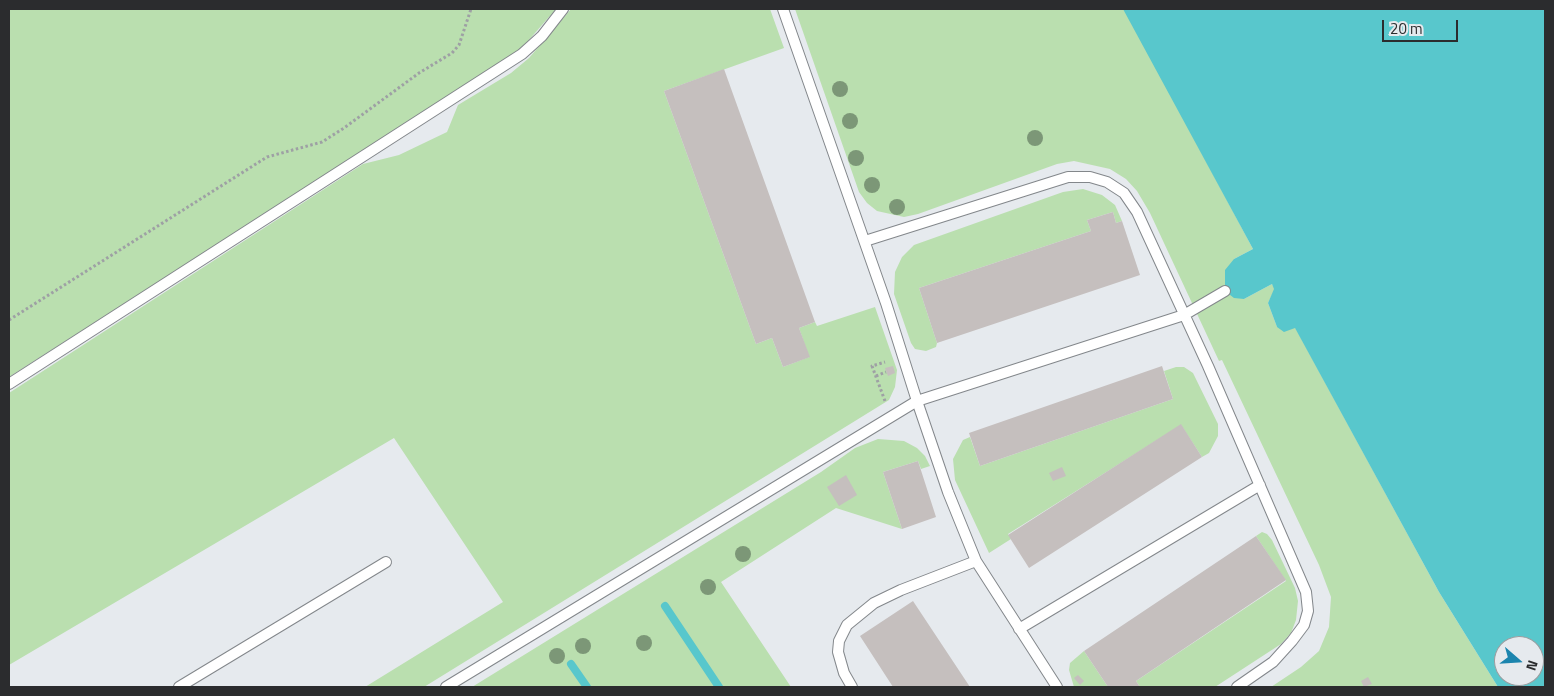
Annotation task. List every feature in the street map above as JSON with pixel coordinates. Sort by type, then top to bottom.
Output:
[{"type":"lane","points":[[9,384],[522,54],[542,36],[563,9]]},
{"type":"lane","points":[[782,9],[865,242],[948,492],[976,560],[1056,687]]},
{"type":"lane","points":[[865,242],[1068,177],[1090,177],[1108,182],[1124,193],[1137,212],[1184,315],[1306,592],[1308,611],[1304,625],[1273,662],[1237,687]]},
{"type":"lane","points":[[446,687],[917,401],[1184,315],[1225,291]]},
{"type":"lane","points":[[1019,629],[1260,485]]},
{"type":"lane","points":[[852,687],[844,673],[838,652],[839,641],[847,625],[874,604],[901,590],[976,560]]},
{"type":"lane","points":[[179,687],[386,562]]},
{"type":"path","points":[[9,320],[267,157],[322,142],[344,128],[419,73],[452,52],[459,45],[471,9]]},
{"type":"path","points":[[891,417],[872,366],[902,355]]},
{"type":"path","points":[[876,376],[886,372]]},
{"type":"green space","points":[[9,9],[556,9],[521,49],[398,130],[9,377]]},
{"type":"green space","points":[[571,9],[770,9],[784,48],[664,91],[756,344],[772,338],[783,367],[809,357],[799,328],[815,322],[817,326],[875,307],[897,370],[895,387],[889,400],[424,687],[365,687],[503,602],[394,438],[9,665],[9,393],[363,164],[399,155],[447,132],[458,105],[511,73],[529,58]]},
{"type":"green space","points":[[795,9],[1125,9],[1253,249],[1234,259],[1244,299],[1272,284],[1275,289],[1268,303],[1277,327],[1295,327],[1439,592],[1494,681],[1494,686],[1498,687],[1271,687],[1301,667],[1319,651],[1329,627],[1331,597],[1319,565],[1222,360],[1219,361],[1150,213],[1137,191],[1126,179],[1110,169],[1074,161],[1057,164],[918,214],[904,217],[877,211],[867,203],[859,192]]},
{"type":"green space","points":[[1083,189],[1102,195],[1115,205],[1122,221],[1116,223],[1113,212],[1087,220],[1091,231],[919,288],[937,343],[936,347],[926,351],[915,349],[911,343],[894,294],[895,272],[902,257],[914,245],[1063,192]]},
{"type":"green space","points":[[1176,367],[1184,367],[1193,373],[1218,424],[1218,436],[1209,453],[1202,457],[1181,425],[1008,534],[1011,539],[989,553],[955,480],[953,459],[963,440],[970,437],[980,466],[1173,399],[1164,371]]},
{"type":"green space","points":[[878,439],[904,441],[917,448],[925,456],[930,466],[921,469],[918,461],[883,472],[902,529],[836,508],[721,582],[791,687],[472,687],[821,472],[855,448]]},
{"type":"green space","points":[[1262,532],[1267,534],[1272,540],[1295,588],[1298,601],[1296,620],[1291,633],[1281,644],[1215,687],[1140,687],[1136,681],[1286,581],[1256,536]]},
{"type":"green space","points":[[1084,651],[1108,687],[1074,687],[1069,670],[1070,663]]},
{"type":"water","points":[[1123,9],[1545,9],[1545,687],[1498,687],[1544,686],[1544,636],[1494,636],[1494,681],[1439,592],[1295,328],[1284,332],[1277,327],[1268,303],[1274,289],[1272,284],[1244,299],[1234,298],[1225,291],[1225,270],[1234,259],[1253,249]]},
{"type":"building","points":[[724,69],[815,322],[799,328],[810,357],[783,367],[772,338],[756,344],[664,91]]},
{"type":"building","points":[[1113,212],[1116,223],[1122,221],[1140,275],[937,343],[919,288],[1091,231],[1087,220]]},
{"type":"building","points":[[893,366],[895,373],[888,376],[885,368]]},
{"type":"building","points":[[1162,366],[1173,399],[980,466],[969,433]]},
{"type":"building","points":[[1181,424],[1202,457],[1029,568],[1008,535]]},
{"type":"building","points":[[918,461],[936,517],[902,529],[883,472]]},
{"type":"building","points":[[1062,467],[1066,476],[1053,481],[1049,473]]},
{"type":"building","points":[[846,475],[857,495],[839,506],[827,487]]},
{"type":"building","points":[[1256,536],[1286,580],[1136,681],[1140,687],[1108,687],[1084,651]]},
{"type":"building","points":[[913,601],[970,687],[893,687],[860,636]]},
{"type":"building","points":[[1078,675],[1084,681],[1080,685],[1074,678]]},
{"type":"building","points":[[1368,677],[1372,684],[1364,687],[1361,681]]},
{"type":"waterway","points":[[665,606],[719,687]]},
{"type":"waterway","points":[[571,664],[587,687]]}]
